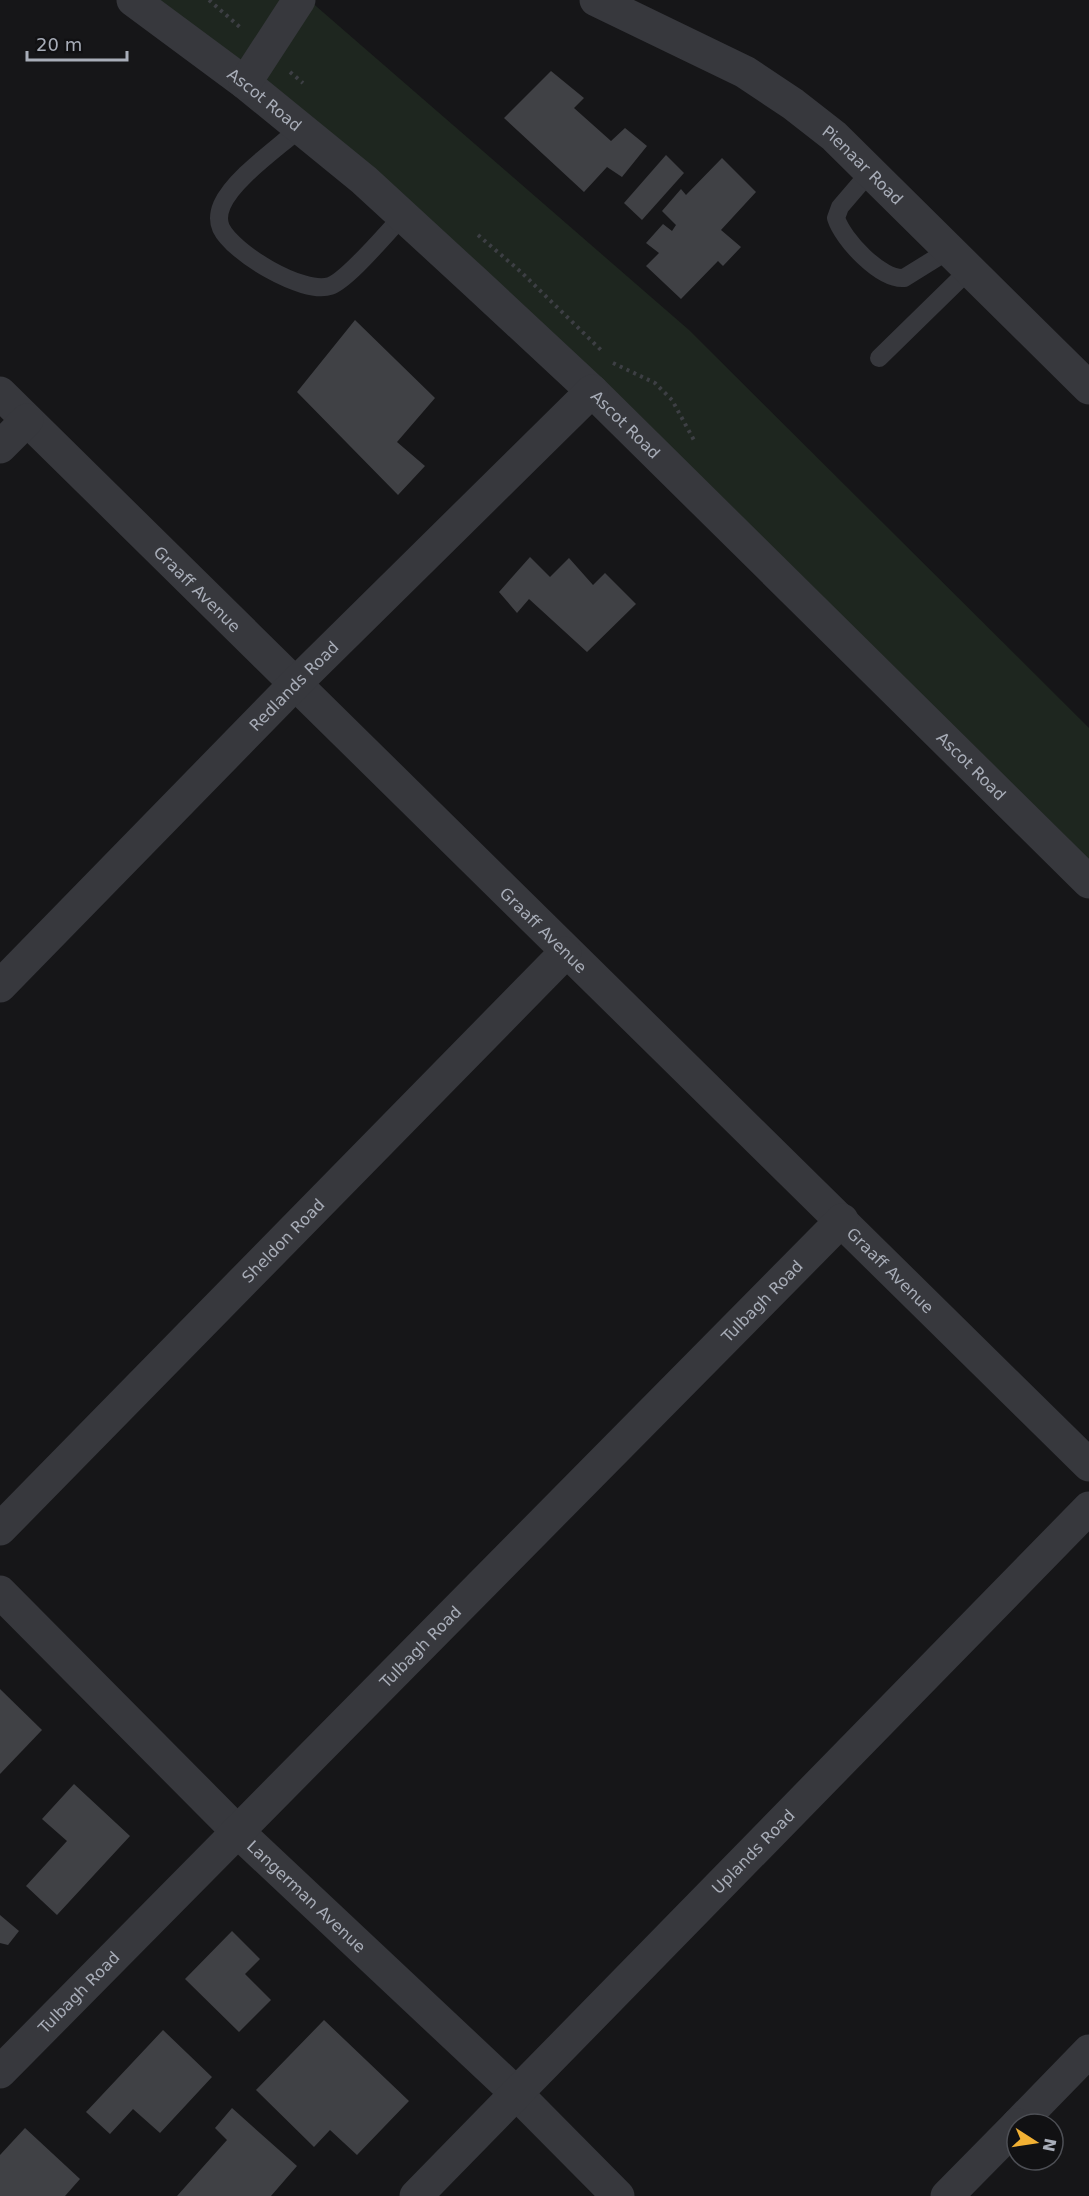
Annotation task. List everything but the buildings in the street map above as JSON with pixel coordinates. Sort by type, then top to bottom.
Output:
[{"type":"street","name":"Ascot Road","points":[[133,0],[245,83],[403,216],[592,391],[1089,882]]},
{"type":"street","points":[[245,83],[299,0]]},
{"type":"street","name":"Pienaar Road","points":[[596,0],[745,72],[793,104],[834,136],[1089,388]]},
{"type":"street","name":"Redlands Road","points":[[0,986],[295,684],[592,391]]},
{"type":"street","name":"Graaff Avenue","points":[[0,393],[565,953],[842,1220],[1089,1465]]},
{"type":"street","points":[[0,447],[27,420]]},
{"type":"street","name":"Sheldon Road","points":[[0,1529],[565,953]]},
{"type":"street","name":"Tulbagh Road","points":[[0,2072],[842,1220]]},
{"type":"street","name":"Uplands Road","points":[[416,2196],[515,2092],[1089,1508]]},
{"type":"street","name":"Langerman Avenue","points":[[0,1592],[237,1831],[515,2092],[618,2196]]},
{"type":"street","points":[[1029,2112],[1089,2051]]},
{"type":"street","points":[[947,2196],[1005,2136]]},
{"type":"lane","points":[[300,128],[235,187],[222,205],[219,217],[221,227],[249,255],[291,280],[317,288],[330,286],[353,267],[403,216]]},
{"type":"lane","points":[[870,172],[840,207],[837,218],[845,237],[878,268],[896,279],[959,260]]},
{"type":"lane","points":[[879,358],[959,260]]},
{"type":"shaded area","points":[[133,0],[309,0],[689,330],[1089,728],[1089,882],[592,391]]}]
